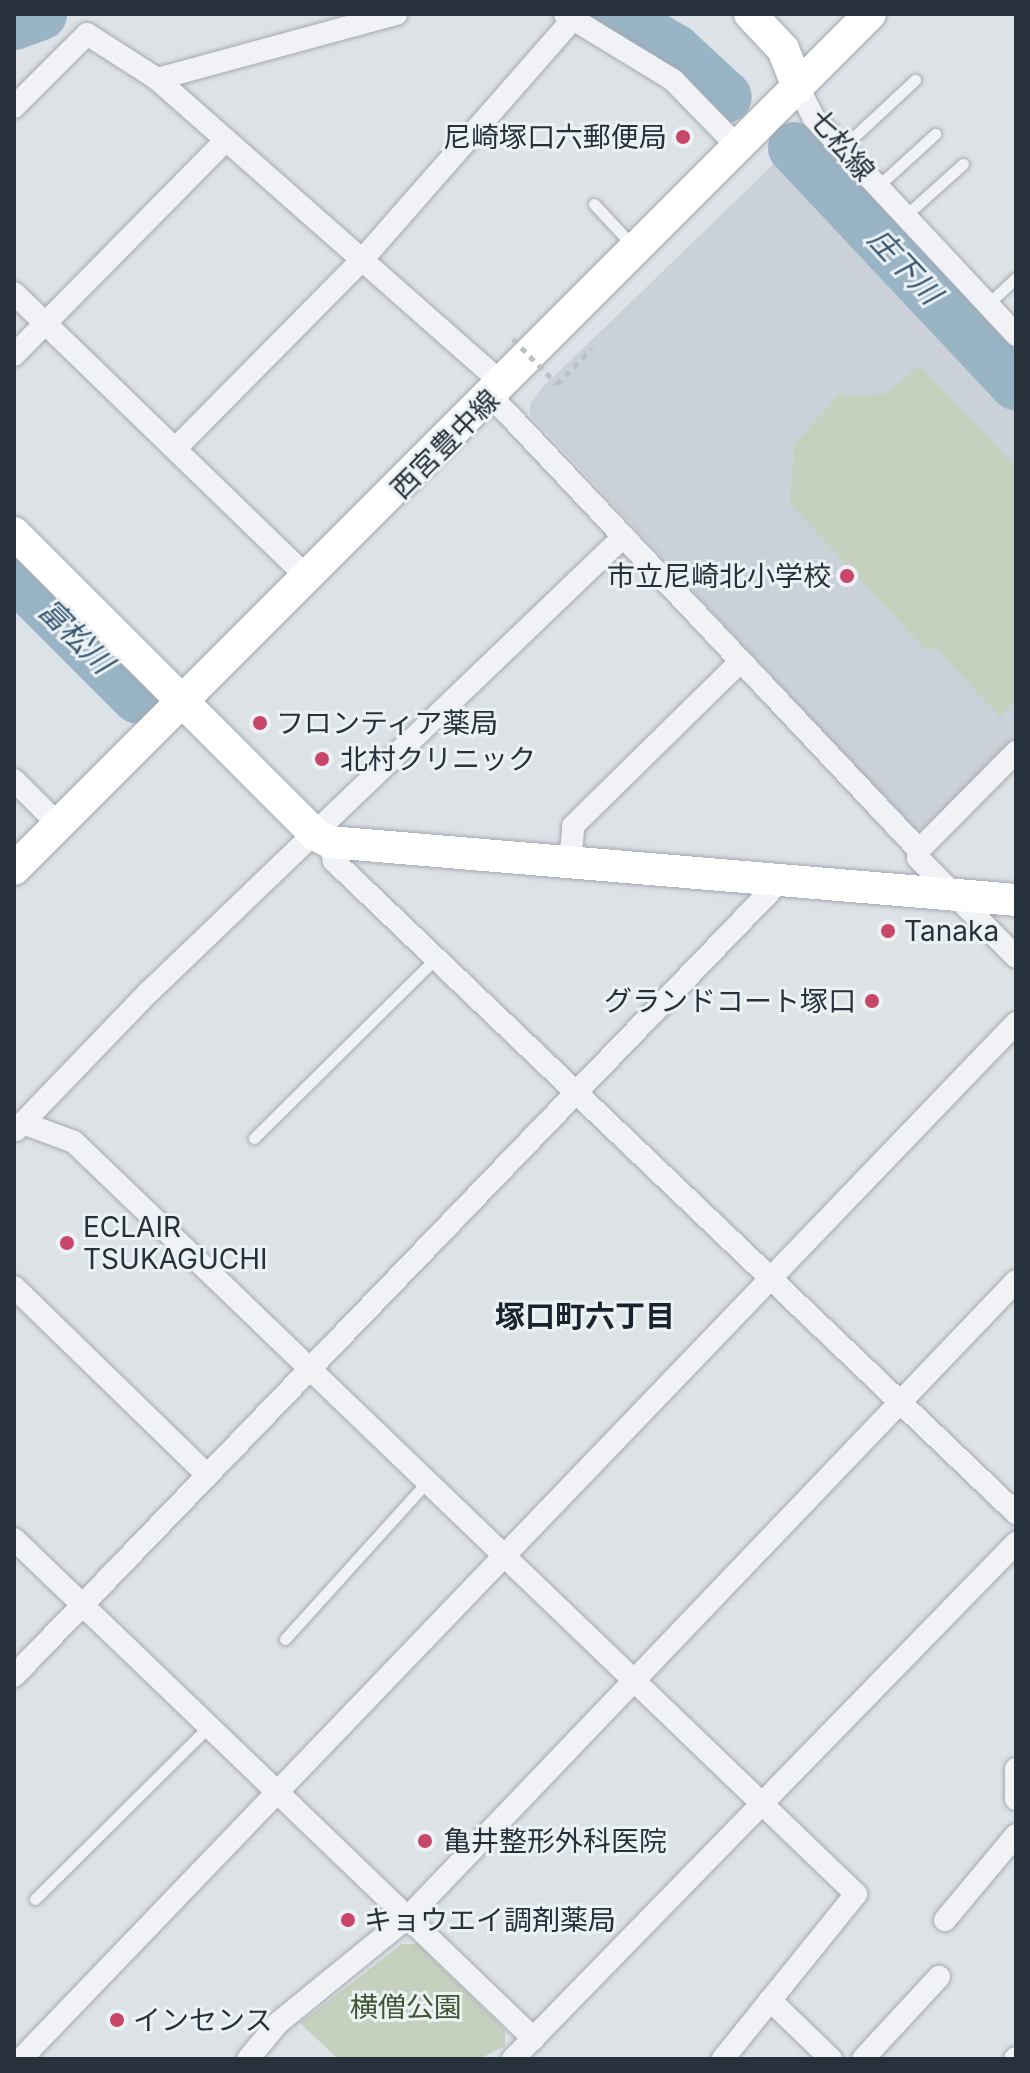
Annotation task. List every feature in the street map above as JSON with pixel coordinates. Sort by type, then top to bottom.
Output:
[{"type":"street","points":[[157,79],[396,14]]},
{"type":"street","name":"七松線","points":[[750,14],[783,49],[813,117],[1016,335]]},
{"type":"street","name":"西宮豊中線","points":[[14,869],[498,391],[870,14]]},
{"type":"street","points":[[176,448],[362,260],[569,16],[673,80],[740,149]]},
{"type":"street","points":[[14,107],[87,34],[157,79],[362,260],[498,391],[624,536],[1016,957]]},
{"type":"street","points":[[14,355],[226,140]]},
{"type":"street","points":[[14,293],[309,579]]},
{"type":"street","points":[[14,533],[323,838],[334,861],[1016,1513]]},
{"type":"street","points":[[624,536],[323,838],[149,992],[18,1128],[74,1142],[504,1553],[633,1681],[765,1802],[856,1894],[723,2059]]},
{"type":"street","points":[[571,845],[740,662]]},
{"type":"street","points":[[924,860],[1016,752]]},
{"type":"street","points":[[14,780],[59,825]]},
{"type":"street","points":[[323,838],[571,845],[780,881],[1016,900]]},
{"type":"street","points":[[14,1676],[308,1366],[780,881]]},
{"type":"street","points":[[21,2059],[769,1276],[1016,1023]]},
{"type":"street","points":[[248,2059],[278,2023],[409,1916],[1016,1281]]},
{"type":"street","points":[[14,1287],[207,1475]]},
{"type":"street","points":[[14,1539],[278,1789],[534,2039]]},
{"type":"street","points":[[513,2059],[1016,1543]]},
{"type":"street","points":[[1016,1769],[1016,1799]]},
{"type":"street","points":[[945,1920],[1016,1835]]},
{"type":"street","points":[[863,2059],[939,1977]]},
{"type":"street","points":[[770,2000],[831,2059]]},
{"type":"lane","points":[[842,148],[915,80]]},
{"type":"lane","points":[[877,187],[935,134]]},
{"type":"lane","points":[[905,216],[963,164]]},
{"type":"lane","points":[[594,204],[638,251]]},
{"type":"lane","points":[[988,304],[1016,278]]},
{"type":"lane","points":[[254,1138],[436,958]]},
{"type":"lane","points":[[285,1639],[428,1481]]},
{"type":"lane","points":[[35,1899],[209,1726]]},
{"type":"path","points":[[513,339],[557,384],[592,348]]},
{"type":"shaded area","name":"市立尼崎北小学校","points":[[781,157],[816,185],[1016,412],[1016,737],[929,829],[914,829],[530,415],[530,404],[543,387]]},
{"type":"green space","points":[[919,365],[1016,467],[1016,700],[1000,717],[935,647],[928,652],[789,503],[795,444],[839,395],[886,394]]},
{"type":"green space","name":"横僧公園","points":[[402,1944],[417,1944],[505,2030],[505,2046],[479,2059],[338,2059],[300,2023]]},
{"type":"waterway","name":"庄下川","points":[[14,24],[41,14]]},
{"type":"waterway","name":"庄下川","points":[[614,14],[675,50],[726,97]]},
{"type":"waterway","name":"庄下川","points":[[794,148],[1016,384]]},
{"type":"waterway","name":"富松川","points":[[14,574],[138,698]]},
{"type":"place","name":"尼崎塚口六郵便局","points":[[683,137]]},
{"type":"place","name":"市立尼崎北小学校","points":[[847,576]]},
{"type":"place","name":"フロンティア薬局","points":[[260,723]]},
{"type":"place","name":"北村クリニック","points":[[322,759]]},
{"type":"place","name":"Tanaka","points":[[888,931]]},
{"type":"place","name":"グランドコート塚口","points":[[872,1001]]},
{"type":"place","name":"ECLAIR TSUKAGUCHI","points":[[67,1243]]},
{"type":"place","name":"亀井整形外科医院","points":[[425,1841]]},
{"type":"place","name":"キョウエイ調剤薬局","points":[[348,1920]]},
{"type":"place","name":"インセンス","points":[[117,2020]]},
{"type":"district","name":"塚口町六丁目","points":[[585,1316]]}]
